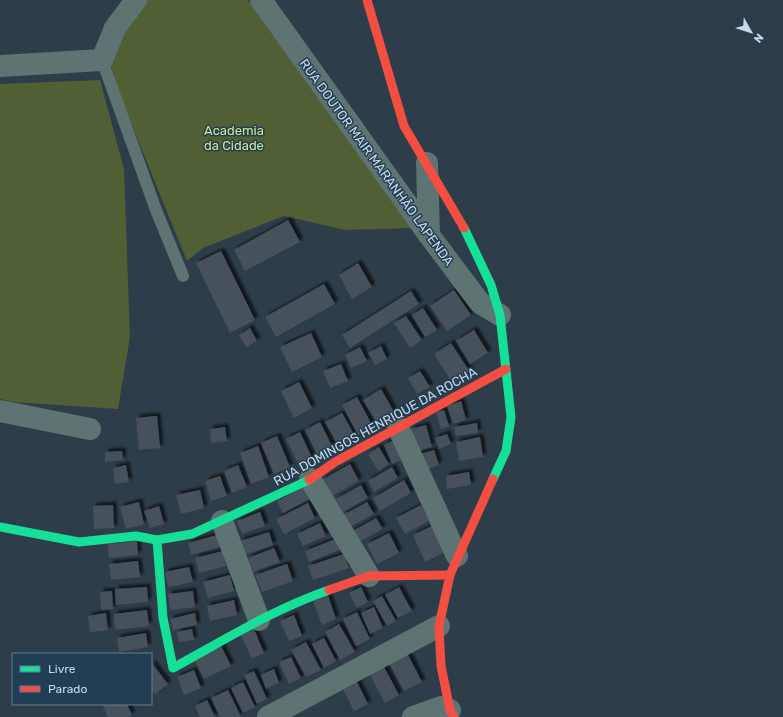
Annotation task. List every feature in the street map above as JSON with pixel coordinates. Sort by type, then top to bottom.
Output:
[{"type":"street","points":[[0,66],[102,60],[115,28],[136,0]]},
{"type":"street","name":"RUA DOUTOR MAIR MARANHÃO LAPENDA","points":[[261,0],[428,235],[480,303],[500,316]]},
{"type":"street","points":[[367,0],[404,126],[460,219],[491,285],[500,316],[511,418],[506,451],[454,566],[439,626],[441,666],[447,713],[413,717]]},
{"type":"street","points":[[427,163],[428,235]]},
{"type":"street","name":"RUA DOMINGOS HENRIQUE DA ROCHA","points":[[0,527],[79,542],[136,536],[157,540],[192,534],[310,479],[335,462],[506,369]]},
{"type":"street","points":[[0,411],[90,429]]},
{"type":"street","points":[[398,427],[454,566]]},
{"type":"street","points":[[310,479],[369,576]]},
{"type":"street","points":[[222,521],[259,620]]},
{"type":"street","points":[[157,540],[163,618],[173,668],[259,620],[308,597],[369,576],[454,566]]},
{"type":"street","points":[[268,717],[439,626]]},
{"type":"lane","points":[[102,60],[156,210],[183,276]]},
{"type":"green space","name":"Academia da Cidade","points":[[143,0],[248,0],[411,228],[346,230],[284,216],[203,248],[187,261],[120,96],[109,59]]},
{"type":"green space","points":[[100,80],[124,169],[130,337],[118,409],[12,402],[0,399],[0,84]]},
{"type":"building","points":[[288,220],[300,242],[245,271],[234,250]]},
{"type":"building","points":[[221,251],[255,320],[230,333],[196,263]]},
{"type":"building","points":[[358,263],[372,287],[352,299],[339,275]]},
{"type":"building","points":[[324,284],[335,304],[276,337],[265,317]]},
{"type":"building","points":[[454,290],[471,315],[447,331],[430,306]]},
{"type":"building","points":[[411,291],[419,304],[350,348],[342,335]]},
{"type":"building","points":[[423,308],[437,330],[425,337],[412,315]]},
{"type":"building","points":[[406,316],[422,340],[410,348],[394,323]]},
{"type":"building","points":[[250,328],[257,341],[246,347],[239,335]]},
{"type":"building","points":[[474,330],[488,353],[470,364],[456,341]]},
{"type":"building","points":[[311,333],[322,357],[292,372],[280,347]]},
{"type":"building","points":[[451,343],[470,372],[453,384],[434,354]]},
{"type":"building","points":[[381,346],[387,359],[375,365],[368,353]]},
{"type":"building","points":[[360,347],[367,361],[351,368],[345,355]]},
{"type":"building","points":[[341,364],[348,381],[330,388],[323,371]]},
{"type":"building","points":[[420,371],[430,387],[417,394],[408,378]]},
{"type":"building","points":[[299,382],[312,408],[294,418],[281,391]]},
{"type":"building","points":[[381,389],[394,412],[377,423],[363,400]]},
{"type":"building","points":[[357,397],[373,427],[358,435],[342,405]]},
{"type":"building","points":[[461,401],[466,420],[453,424],[447,406]]},
{"type":"building","points":[[444,410],[449,426],[441,429],[436,412]]},
{"type":"building","points":[[342,413],[356,438],[339,447],[325,422]]},
{"type":"building","points":[[157,416],[160,448],[139,450],[136,418]]},
{"type":"building","points":[[320,422],[335,452],[320,460],[305,430]]},
{"type":"building","points":[[477,423],[478,433],[456,436],[454,427]]},
{"type":"building","points":[[426,425],[432,447],[417,451],[411,429]]},
{"type":"building","points":[[225,427],[227,441],[211,443],[210,429]]},
{"type":"building","points":[[300,432],[313,460],[300,467],[286,439]]},
{"type":"building","points":[[447,434],[451,444],[439,449],[435,438]]},
{"type":"building","points":[[277,436],[290,467],[274,474],[261,443]]},
{"type":"building","points":[[480,437],[483,457],[459,461],[456,442]]},
{"type":"building","points":[[394,440],[403,459],[392,464],[384,445]]},
{"type":"building","points":[[258,446],[269,477],[251,484],[240,453]]},
{"type":"building","points":[[379,447],[389,464],[378,471],[368,454]]},
{"type":"building","points":[[434,450],[439,465],[422,471],[416,455]]},
{"type":"building","points":[[122,451],[123,460],[105,462],[105,452]]},
{"type":"building","points":[[350,464],[359,481],[332,496],[322,480]]},
{"type":"building","points":[[126,465],[129,482],[115,484],[113,468]]},
{"type":"building","points":[[238,465],[247,487],[232,493],[224,471]]},
{"type":"building","points":[[392,467],[398,478],[374,492],[368,481]]},
{"type":"building","points":[[469,472],[471,485],[447,489],[446,476]]},
{"type":"building","points":[[220,476],[227,496],[211,501],[205,481]]},
{"type":"building","points":[[404,480],[411,493],[380,511],[373,498]]},
{"type":"building","points":[[361,485],[368,498],[343,512],[336,499]]},
{"type":"building","points":[[304,487],[309,499],[283,513],[277,501]]},
{"type":"building","points":[[200,490],[204,508],[181,514],[176,495]]},
{"type":"building","points":[[139,502],[144,524],[126,529],[120,507]]},
{"type":"building","points":[[367,502],[374,514],[350,527],[343,515]]},
{"type":"building","points":[[308,503],[315,518],[284,534],[276,519]]},
{"type":"building","points":[[113,505],[114,528],[94,529],[93,506]]},
{"type":"building","points":[[421,505],[429,521],[405,534],[396,518]]},
{"type":"building","points":[[159,506],[164,524],[150,528],[144,511]]},
{"type":"building","points":[[260,512],[265,526],[242,534],[237,521]]},
{"type":"building","points":[[376,518],[383,529],[357,543],[351,532]]},
{"type":"building","points":[[320,523],[326,536],[303,546],[297,534]]},
{"type":"building","points":[[434,525],[445,552],[425,562],[413,535]]},
{"type":"building","points":[[269,532],[273,545],[244,555],[240,541]]},
{"type":"building","points":[[389,533],[399,553],[377,564],[367,544]]},
{"type":"building","points":[[217,535],[220,547],[191,555],[188,543]]},
{"type":"building","points":[[338,538],[342,549],[309,562],[305,551]]},
{"type":"building","points":[[137,541],[138,555],[109,558],[108,544]]},
{"type":"building","points":[[274,548],[280,562],[253,572],[248,558]]},
{"type":"building","points":[[223,551],[226,566],[199,573],[195,558]]},
{"type":"building","points":[[344,554],[349,568],[313,580],[308,566]]},
{"type":"building","points":[[138,561],[140,577],[111,580],[109,564]]},
{"type":"building","points":[[287,564],[293,581],[262,592],[255,575]]},
{"type":"building","points":[[189,567],[193,582],[168,587],[165,572]]},
{"type":"building","points":[[230,575],[234,591],[208,598],[203,582]]},
{"type":"building","points":[[147,587],[148,602],[116,605],[115,589]]},
{"type":"building","points":[[361,587],[368,602],[357,608],[349,593]]},
{"type":"building","points":[[399,587],[412,611],[398,618],[385,595]]},
{"type":"building","points":[[112,591],[113,609],[101,610],[100,592]]},
{"type":"building","points":[[193,591],[195,607],[170,610],[168,594]]},
{"type":"building","points":[[328,595],[336,619],[322,625],[313,600]]},
{"type":"building","points":[[382,596],[396,621],[387,626],[373,601]]},
{"type":"building","points":[[234,600],[237,615],[210,621],[207,606]]},
{"type":"building","points":[[374,607],[383,628],[370,634],[361,613]]},
{"type":"building","points":[[147,610],[149,626],[115,630],[114,614]]},
{"type":"building","points":[[357,612],[370,639],[356,646],[343,619]]},
{"type":"building","points":[[106,613],[108,630],[90,632],[88,616]]},
{"type":"building","points":[[195,613],[197,625],[173,630],[170,619]]},
{"type":"building","points":[[294,615],[302,636],[289,641],[280,621]]},
{"type":"building","points":[[339,624],[355,652],[340,660],[325,632]]},
{"type":"building","points":[[253,627],[264,653],[252,659],[240,633]]},
{"type":"building","points":[[192,629],[194,640],[179,642],[177,632]]},
{"type":"building","points":[[146,633],[148,647],[119,652],[117,638]]},
{"type":"building","points":[[324,638],[336,661],[324,668],[312,644]]},
{"type":"building","points":[[306,642],[321,670],[306,677],[291,650]]},
{"type":"building","points":[[221,646],[231,666],[204,679],[194,659]]},
{"type":"building","points":[[405,649],[422,682],[404,691],[387,659]]},
{"type":"building","points":[[291,657],[301,678],[289,684],[279,662]]},
{"type":"building","points":[[152,663],[168,684],[155,694],[152,690]]},
{"type":"building","points":[[383,665],[399,695],[385,703],[369,673]]},
{"type":"building","points":[[274,669],[279,683],[266,689],[261,675]]},
{"type":"building","points":[[194,670],[201,688],[184,695],[177,677]]},
{"type":"building","points":[[254,671],[267,699],[257,704],[244,675]]},
{"type":"building","points":[[243,682],[255,707],[243,713],[231,688]]},
{"type":"building","points":[[357,682],[368,704],[354,711],[343,689]]},
{"type":"building","points":[[228,690],[241,717],[220,717],[211,698]]},
{"type":"building","points":[[207,700],[215,717],[200,717],[195,706]]},
{"type":"building","points":[[102,705],[127,705],[132,715],[128,717],[108,717]]},
{"type":"traffic: fast","points":[[464,228],[491,285],[500,315],[511,417],[506,451],[493,479]]},
{"type":"traffic: fast","points":[[0,527],[79,542],[136,536],[157,540],[192,534],[309,480]]},
{"type":"traffic: fast","points":[[157,540],[163,618],[173,668],[269,616],[289,606],[329,590]]},
{"type":"traffic: jam","points":[[367,0],[404,126],[464,228]]},
{"type":"traffic: jam","points":[[309,480],[335,462],[506,369]]},
{"type":"traffic: jam","points":[[454,717],[450,710],[441,666],[439,626],[450,575],[493,479]]},
{"type":"traffic: jam","points":[[329,590],[369,576],[450,575]]}]
